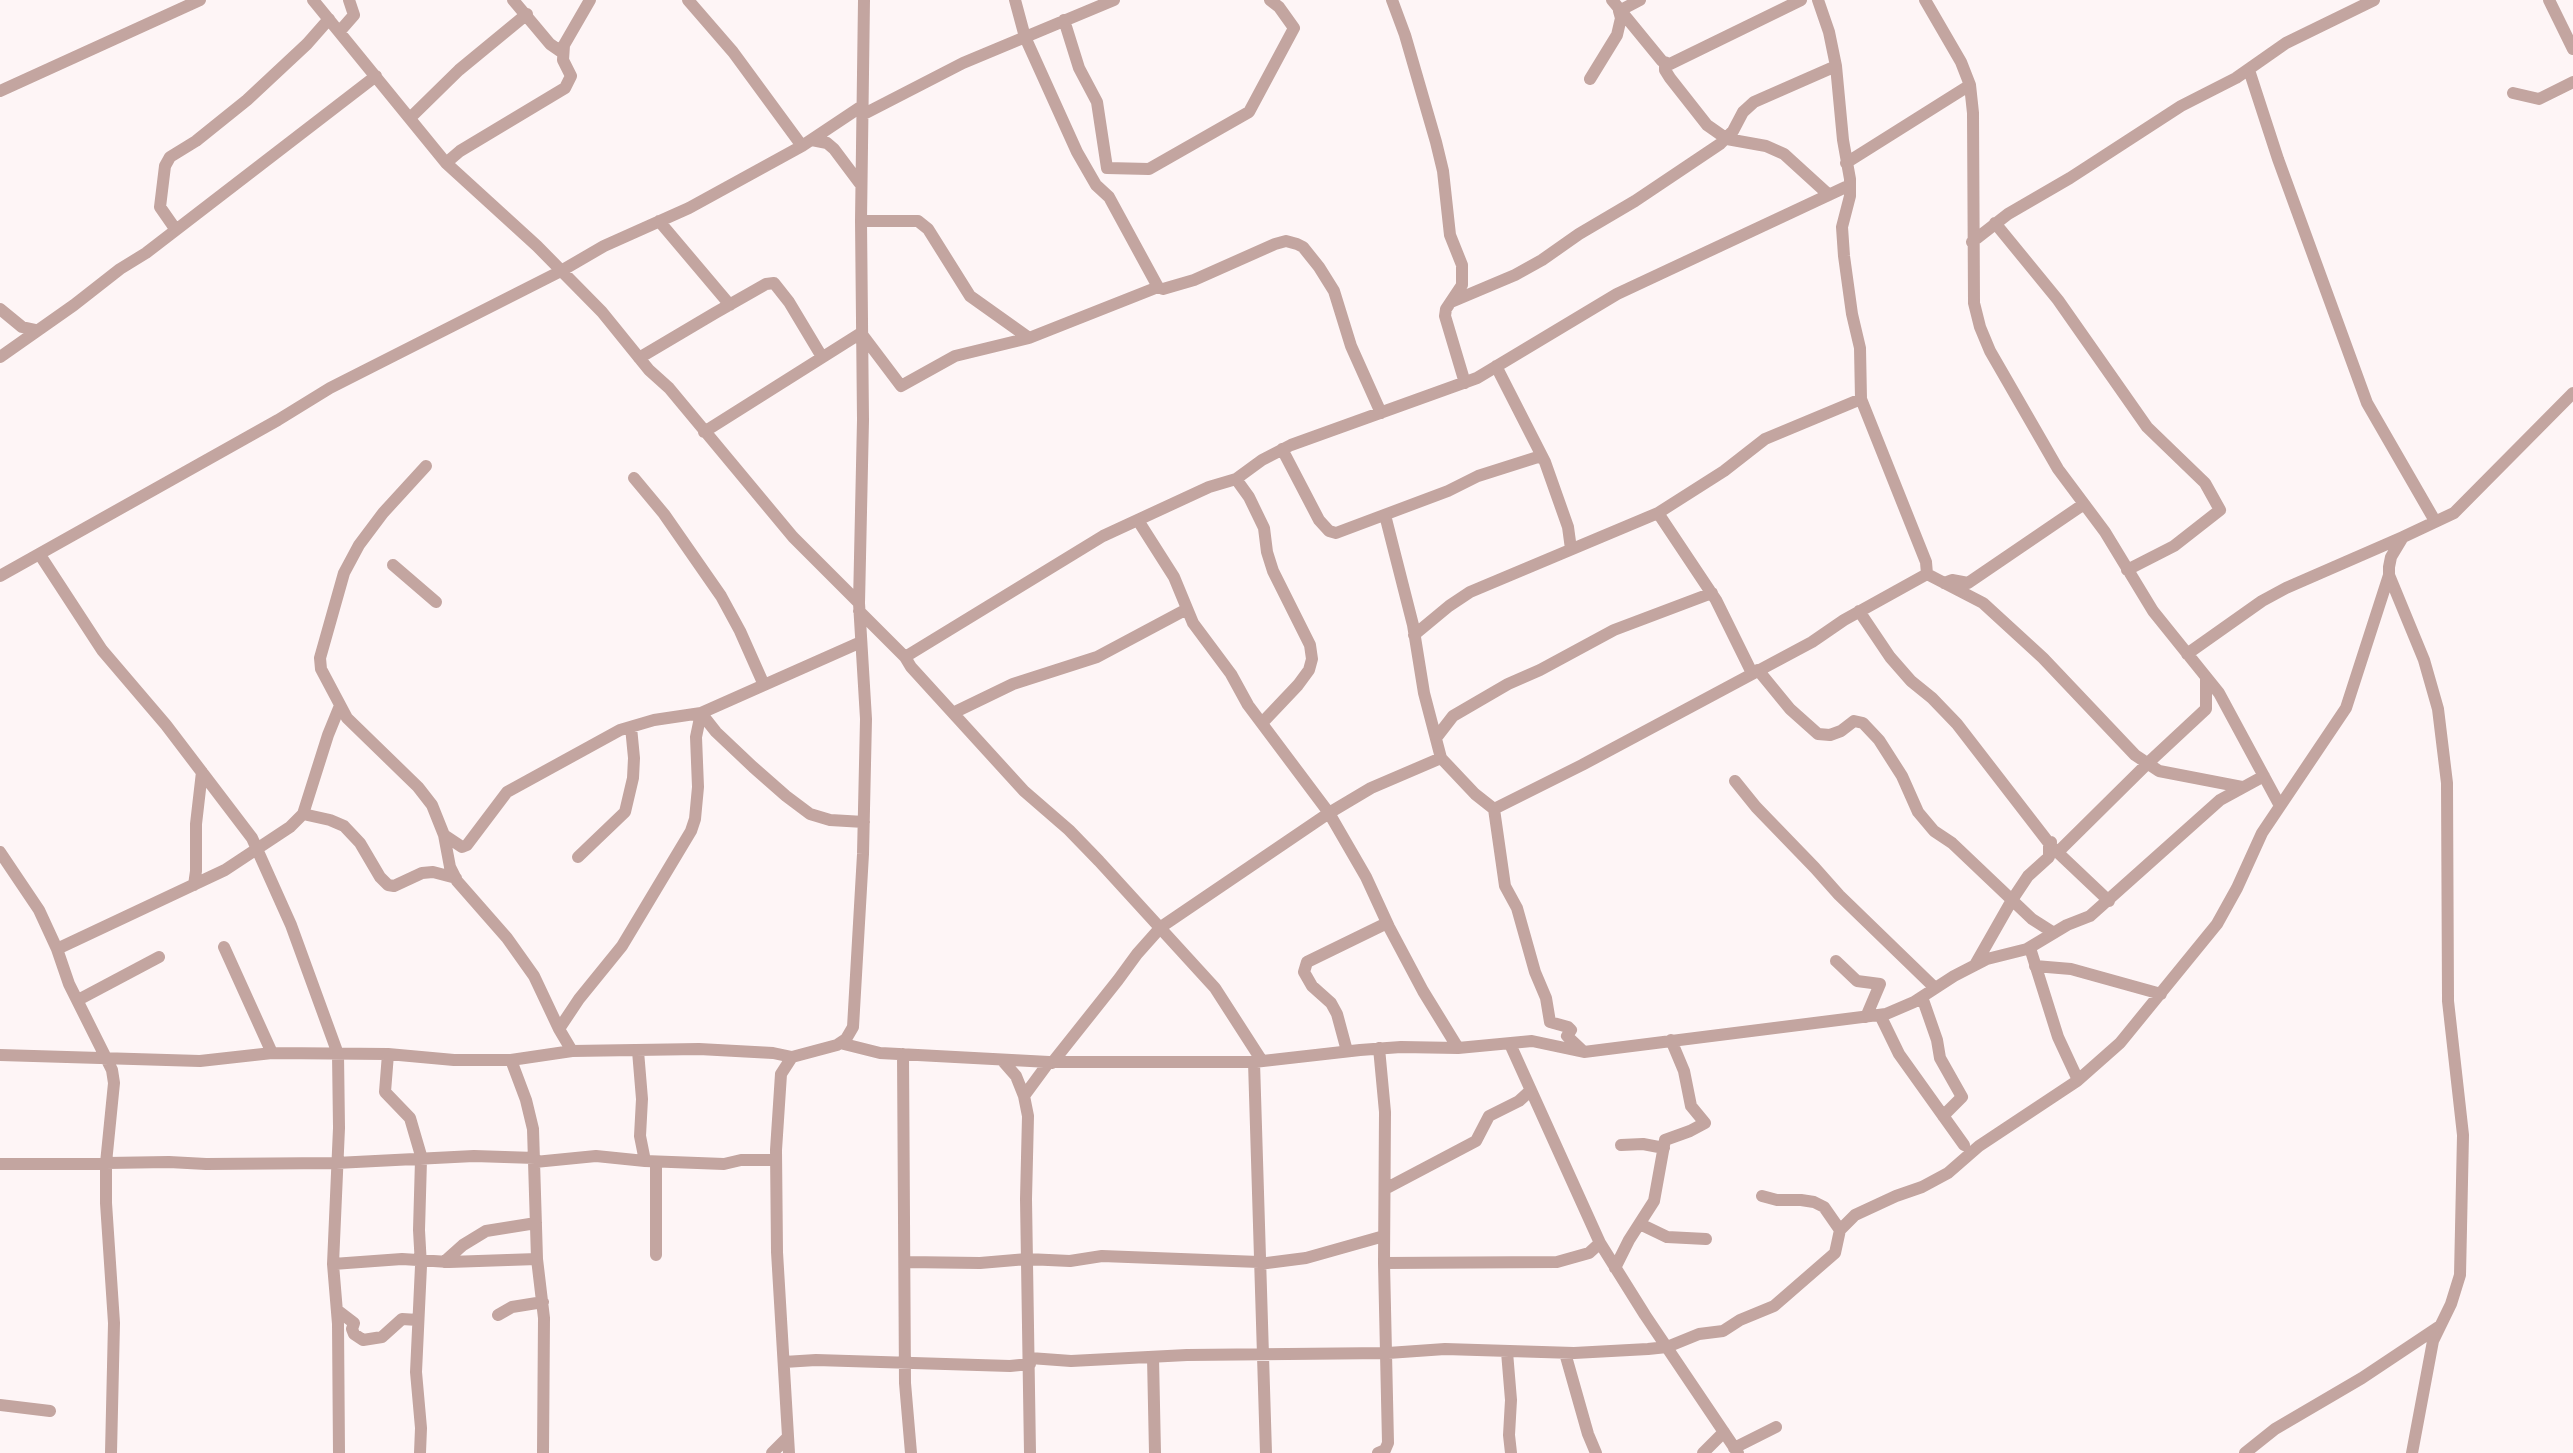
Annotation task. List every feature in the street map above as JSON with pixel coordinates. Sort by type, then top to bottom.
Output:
[{"type":"street","points":[[0,91],[200,0]]},
{"type":"street","points":[[313,0],[446,163],[602,312],[639,358],[669,388],[793,537],[905,657],[911,667],[1024,791],[1069,830],[1215,988],[1258,1061],[1259,1263],[1266,1453]]},
{"type":"street","points":[[340,31],[354,15],[349,0]]},
{"type":"street","points":[[513,0],[550,44],[563,53]]},
{"type":"street","points":[[446,163],[460,151],[565,88],[571,76],[563,60],[564,45],[590,0]]},
{"type":"street","points":[[688,0],[807,143]]},
{"type":"street","points":[[0,1055],[107,1056],[200,1061],[272,1053],[388,1054],[454,1060],[511,1060],[539,1058],[572,1051],[699,1048],[773,1053],[792,1057],[840,1043],[846,1039],[853,1027],[864,822],[866,718],[859,607],[863,420],[861,185],[864,0]]},
{"type":"street","points":[[1015,0],[1025,37],[1077,152],[1096,185],[1109,197],[1158,287]]},
{"type":"street","points":[[0,576],[330,388],[561,271],[604,246],[689,208],[862,110],[963,63],[1114,0]]},
{"type":"street","points":[[1064,20],[1079,68],[1097,102],[1107,168],[1149,169],[1249,112],[1294,28],[1279,7],[1270,0]]},
{"type":"street","points":[[1392,0],[1405,35],[1436,142],[1443,171],[1450,235],[1462,265],[1462,285],[1446,309],[1445,316],[1465,383]]},
{"type":"street","points":[[1616,5],[1640,0]]},
{"type":"street","points":[[1665,63],[1670,64],[1801,0]]},
{"type":"street","points":[[1818,0],[1829,32],[1836,66],[1850,185],[1850,195],[1842,227],[1851,314],[1860,348],[1861,399],[1926,562],[1927,574]]},
{"type":"street","points":[[1925,0],[1961,62],[1970,85],[1973,113],[1974,303],[1983,335],[2058,469],[2105,532],[2153,611],[2219,693],[2280,807]]},
{"type":"street","points":[[1972,242],[2027,201],[2070,178],[2181,106],[2249,70],[2286,43],[2374,0]]},
{"type":"street","points":[[2549,0],[2573,49]]},
{"type":"street","points":[[1616,5],[1665,63],[1665,70],[1670,78],[1707,125],[1727,139],[1766,146],[1784,154],[1828,195]]},
{"type":"street","points":[[1590,79],[1617,35],[1621,18],[1616,5]]},
{"type":"street","points":[[410,118],[459,70],[527,14]]},
{"type":"street","points":[[176,230],[160,207],[165,166],[171,157],[196,141],[247,100],[307,44],[329,19]]},
{"type":"street","points":[[1451,302],[1515,275],[1635,201],[1727,139],[1743,112],[1754,102],[1836,66]]},
{"type":"street","points":[[2249,70],[2278,159],[2367,403],[2435,521]]},
{"type":"street","points":[[0,357],[12,351],[36,330],[176,230],[375,76]]},
{"type":"street","points":[[2513,93],[2539,99],[2573,82]]},
{"type":"street","points":[[1846,163],[1970,85]]},
{"type":"street","points":[[807,143],[827,143],[861,185]]},
{"type":"street","points":[[905,657],[1103,536],[1139,522],[1209,487],[1236,478],[1282,449],[1465,383],[1617,294],[1850,185]]},
{"type":"street","points":[[861,221],[918,220],[928,229],[970,296],[1029,338]]},
{"type":"street","points":[[659,221],[730,305]]},
{"type":"street","points":[[1995,223],[2058,300],[2147,426],[2205,483],[2220,510],[2174,546],[2127,570]]},
{"type":"street","points":[[861,333],[901,386],[955,356],[1029,338],[1158,287],[1162,289],[1194,280],[1286,241],[1303,247],[1334,291],[1351,346],[1381,413]]},
{"type":"street","points":[[639,358],[766,284],[774,283],[822,357]]},
{"type":"street","points":[[0,309],[22,327],[36,330]]},
{"type":"street","points":[[704,432],[861,333]]},
{"type":"street","points":[[1496,366],[1545,462],[1568,527],[1571,549]]},
{"type":"street","points":[[2187,654],[2286,588],[2454,513],[2573,393]]},
{"type":"street","points":[[1414,635],[1470,591],[1658,513],[1717,477],[1765,439],[1861,399]]},
{"type":"street","points":[[1282,449],[1319,520],[1329,531],[1336,533],[1448,491],[1478,476],[1541,456]]},
{"type":"street","points":[[426,466],[383,513],[359,545],[344,573],[320,658],[325,680],[339,708],[347,718],[418,788],[432,805],[444,835],[450,867],[456,878],[507,938],[534,976],[572,1051]]},
{"type":"street","points":[[634,478],[664,514],[721,596],[764,684]]},
{"type":"street","points":[[1236,478],[1249,497],[1264,528],[1267,552],[1273,571],[1310,645],[1312,659],[1309,670],[1298,685],[1262,723]]},
{"type":"street","points":[[1944,584],[1952,580],[1968,583],[2084,504]]},
{"type":"street","points":[[1658,513],[1712,593],[1755,671],[1790,709],[1818,734],[1830,735],[1841,732],[1854,721],[1863,723],[1879,740],[1902,776],[1918,812],[1934,831],[1952,843],[2032,919],[2054,933]]},
{"type":"street","points":[[1385,515],[1414,635],[1424,693],[1441,758],[1475,794],[1494,809],[1505,886],[1517,908],[1535,972],[1546,998],[1550,1022],[1571,1030],[1568,1036],[1584,1052]]},
{"type":"street","points":[[1139,522],[1174,577],[1193,623],[1231,674],[1248,705],[1329,813],[1366,877],[1423,991],[1458,1048]]},
{"type":"street","points":[[784,1362],[816,1360],[1010,1366],[1030,1361],[1388,1353],[1444,1349],[1565,1353],[1667,1347],[1699,1334],[1723,1331],[1740,1320],[1774,1306],[1835,1253],[1840,1230],[1855,1215],[1922,1187],[1948,1173],[1979,1146],[2078,1080],[2120,1043],[2161,994],[2217,924],[2237,888],[2262,833],[2346,708],[2389,575],[2391,557],[2403,537]]},
{"type":"street","points":[[40,555],[102,650],[166,725],[252,838],[291,925],[338,1054],[339,1111],[333,1264],[337,1310],[339,1453]]},
{"type":"street","points":[[393,565],[436,602]]},
{"type":"street","points":[[1927,574],[1983,603],[2043,658],[2135,754],[2159,771],[2242,787]]},
{"type":"street","points":[[1494,809],[1582,765],[1812,642],[1859,611],[1927,574]]},
{"type":"street","points":[[2389,575],[2412,626],[2435,699],[2447,783],[2448,1001],[2463,1135],[2460,1275],[2433,1341],[2412,1453]]},
{"type":"street","points":[[1436,738],[1453,716],[1508,684],[1540,670],[1614,630],[1712,593]]},
{"type":"street","points":[[953,713],[1013,684],[1097,657],[1187,609]]},
{"type":"street","points":[[1859,611],[1890,657],[1911,681],[1951,717],[1983,754],[2053,845],[2109,901]]},
{"type":"street","points":[[444,835],[462,847],[467,845],[501,799],[516,785],[598,741],[654,720],[701,713],[861,642]]},
{"type":"street","points":[[1976,965],[2012,900],[2028,876],[2049,857],[2053,845],[2148,763],[2206,709],[2206,677]]},
{"type":"street","points":[[57,949],[225,870],[290,827],[303,814],[339,708]]},
{"type":"street","points":[[701,713],[716,732],[772,785],[810,814],[830,820],[864,822]]},
{"type":"street","points":[[559,1029],[590,984],[622,946],[691,831],[695,819],[698,788],[696,737],[701,713]]},
{"type":"street","points":[[578,857],[625,812],[633,778],[631,727]]},
{"type":"street","points":[[1024,1096],[1161,927],[1329,813],[1380,783],[1441,758]]},
{"type":"street","points":[[194,885],[196,824],[202,772]]},
{"type":"street","points":[[840,1043],[880,1053],[1050,1063],[1258,1061],[1379,1048],[1458,1048],[1532,1041],[1584,1052],[1880,1015],[1922,997],[1987,959],[2030,948],[2067,925],[2090,916],[2220,800],[2264,776]]},
{"type":"street","points":[[1735,782],[1839,895],[1935,988]]},
{"type":"street","points":[[303,814],[330,820],[344,826],[360,843],[380,877],[388,885],[394,886],[422,873],[433,872],[456,878]]},
{"type":"street","points":[[0,852],[39,910],[57,949],[69,984],[112,1070],[114,1083],[106,1203],[114,1323],[111,1453]]},
{"type":"street","points":[[1347,1051],[1337,1014],[1331,1004],[1312,986],[1304,972],[1306,962],[1387,923]]},
{"type":"street","points":[[224,947],[272,1053]]},
{"type":"street","points":[[2030,948],[2058,1037],[2078,1080]]},
{"type":"street","points":[[78,1000],[159,957]]},
{"type":"street","points":[[1836,961],[1857,981],[1880,984],[1866,1017]]},
{"type":"street","points":[[2035,966],[2071,969],[2161,994]]},
{"type":"street","points":[[1922,997],[1937,1040],[1940,1058],[1962,1097],[1942,1116]]},
{"type":"street","points":[[1880,1015],[1899,1054],[1964,1145]]},
{"type":"street","points":[[1615,1268],[1654,1201],[1665,1140],[1705,1123],[1691,1106],[1684,1071],[1671,1040]]},
{"type":"street","points":[[1510,1044],[1600,1243],[1736,1451],[1776,1427]]},
{"type":"street","points":[[1378,1453],[1385,1450],[1388,1443],[1388,1353],[1384,1263],[1385,1112],[1379,1048]]},
{"type":"street","points":[[638,1051],[642,1099],[640,1136],[651,1164],[656,1255]]},
{"type":"street","points":[[388,1054],[386,1092],[410,1118],[415,1128],[422,1159],[416,1372],[421,1428],[420,1453]]},
{"type":"street","points":[[903,1054],[905,1383],[911,1453]]},
{"type":"street","points":[[789,1453],[777,1252],[776,1160],[781,1074],[792,1057]]},
{"type":"street","points":[[511,1060],[531,1119],[535,1160],[537,1259],[543,1302],[543,1453]]},
{"type":"street","points":[[1002,1060],[1016,1076],[1029,1116],[1026,1199],[1030,1453]]},
{"type":"street","points":[[1385,1189],[1476,1141],[1489,1116],[1519,1101],[1530,1091]]},
{"type":"street","points":[[1621,1145],[1643,1144],[1664,1148]]},
{"type":"street","points":[[0,1164],[336,1162],[474,1156],[535,1160],[596,1156],[651,1164],[724,1164],[741,1160],[776,1160]]},
{"type":"street","points":[[1762,1196],[1777,1200],[1814,1202],[1824,1207],[1840,1230]]},
{"type":"street","points":[[444,1262],[463,1245],[486,1231],[536,1223]]},
{"type":"street","points":[[1640,1224],[1667,1237],[1706,1239]]},
{"type":"street","points":[[906,1262],[980,1263],[1027,1259],[1070,1262],[1102,1256],[1259,1263],[1305,1258],[1384,1236]]},
{"type":"street","points":[[1384,1263],[1557,1262],[1589,1253],[1600,1243]]},
{"type":"street","points":[[333,1264],[420,1260],[444,1262],[537,1259]]},
{"type":"street","points":[[498,1315],[512,1307],[543,1302]]},
{"type":"street","points":[[337,1310],[354,1323],[352,1329],[354,1334],[363,1340],[382,1337],[402,1319],[418,1320]]},
{"type":"street","points":[[2245,1453],[2275,1429],[2362,1378],[2441,1326]]},
{"type":"street","points":[[1506,1352],[1511,1400],[1509,1435],[1511,1453]]},
{"type":"street","points":[[1565,1353],[1596,1453]]},
{"type":"street","points":[[1153,1358],[1155,1453]]},
{"type":"street","points":[[0,1405],[50,1410]]},
{"type":"street","points":[[1703,1453],[1724,1432]]},
{"type":"street","points":[[772,1453],[788,1437]]}]
